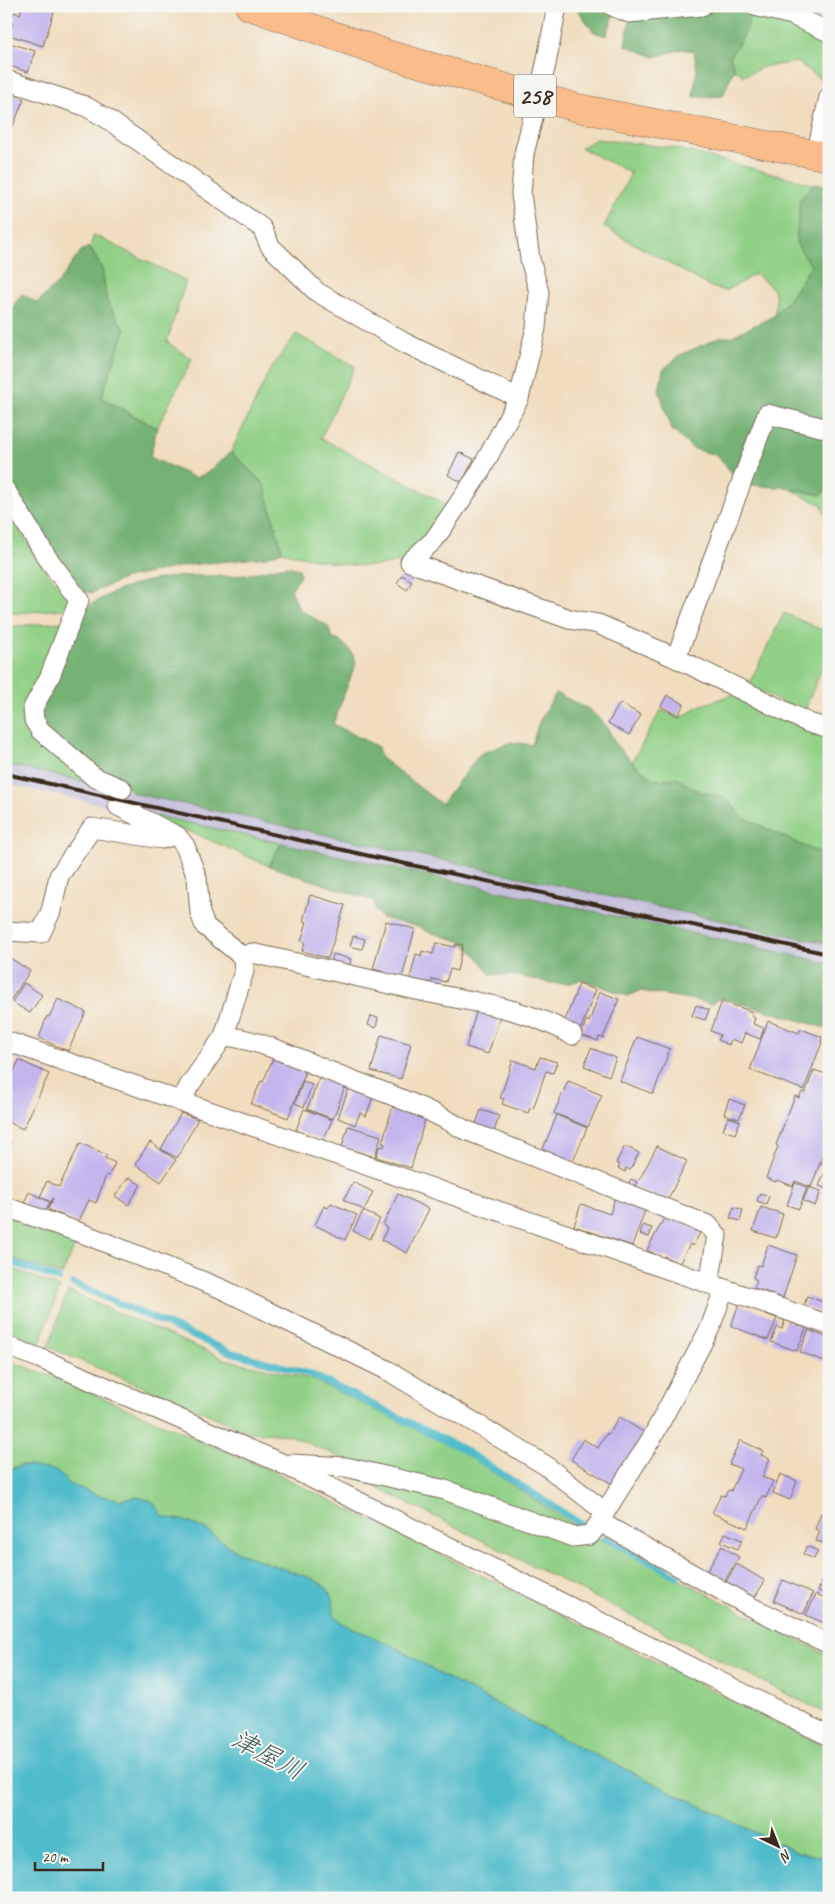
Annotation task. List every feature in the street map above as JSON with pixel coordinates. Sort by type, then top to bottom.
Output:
[{"type":"highway","name":"258","points":[[249,6],[390,54],[578,108],[822,156]]},
{"type":"street","points":[[557,6],[546,64],[524,154],[521,194],[530,259],[538,292],[536,328],[519,398],[480,472],[434,540],[410,562],[569,619],[598,624],[676,658],[809,723],[829,729]]},
{"type":"street","points":[[612,6],[629,13],[702,6]]},
{"type":"street","points":[[755,6],[792,15],[829,32]]},
{"type":"street","points":[[6,80],[85,106],[106,118],[262,228],[270,246],[317,292],[404,344],[519,398]]},
{"type":"street","points":[[822,156],[829,97]]},
{"type":"street","points":[[676,658],[767,414],[829,429]]},
{"type":"street","points":[[6,491],[46,556],[79,600],[50,676],[33,708],[34,720],[40,730],[94,777],[120,798],[176,835],[185,846],[198,878],[200,913],[205,926],[243,957],[244,971],[224,1036],[189,1086],[181,1102]]},
{"type":"street","points":[[6,930],[42,933],[51,912],[59,876],[92,828],[162,839],[176,835]]},
{"type":"street","points":[[243,957],[252,953],[432,993],[502,1006],[555,1025],[572,1035]]},
{"type":"street","points":[[224,1036],[236,1037],[286,1054],[409,1102],[463,1129],[708,1225],[717,1235],[716,1286],[710,1328],[653,1436],[590,1535],[573,1537],[445,1490],[346,1468],[281,1463]]},
{"type":"street","points":[[6,1041],[829,1325]]},
{"type":"street","points":[[6,1207],[84,1234],[222,1289],[387,1370],[545,1465],[603,1517],[751,1607],[829,1644]]},
{"type":"street","points":[[6,1346],[39,1358],[281,1463],[829,1736]]},
{"type":"shaded area","points":[[6,764],[829,944],[829,963],[6,784]]},
{"type":"green space","points":[[575,6],[601,6],[614,15],[606,36],[594,32]]},
{"type":"green space","points":[[714,10],[748,11],[749,17],[744,35],[730,56],[734,69],[723,96],[693,97],[697,70],[694,51],[682,49],[654,57],[625,45],[630,19]]},
{"type":"green space","points":[[748,11],[774,16],[825,36],[829,41],[829,45],[823,81],[797,62],[763,67],[744,76],[734,69],[730,56],[744,35]]},
{"type":"green space","points":[[596,139],[674,148],[813,184],[800,200],[811,266],[790,298],[774,316],[776,301],[774,291],[755,274],[726,291],[711,287],[604,227],[631,173],[581,148]]},
{"type":"green space","points":[[813,184],[829,185],[829,484],[821,495],[788,488],[751,485],[735,477],[718,456],[692,448],[672,430],[659,391],[663,370],[680,355],[720,337],[730,337],[774,316],[790,298],[811,266],[796,243],[800,200]]},
{"type":"green space","points":[[94,235],[186,281],[167,342],[192,359],[157,428],[101,398],[125,330],[107,302],[102,269],[90,247]]},
{"type":"green space","points":[[89,247],[102,269],[107,302],[125,330],[101,398],[157,428],[150,457],[195,478],[207,473],[231,452],[264,484],[282,551],[267,557],[188,565],[126,578],[91,593],[82,590],[59,560],[6,476],[6,316],[22,294],[37,303],[59,282],[81,251]]},
{"type":"green space","points":[[296,334],[355,366],[321,438],[450,506],[424,541],[405,558],[379,566],[362,566],[309,558],[282,551],[264,484],[231,452],[270,370]]},
{"type":"green space","points":[[829,484],[829,525],[822,505],[788,488],[821,495]]},
{"type":"green space","points":[[6,509],[43,567],[70,597],[63,609],[6,614]]},
{"type":"green space","points":[[288,566],[299,569],[300,576],[291,590],[300,610],[328,626],[331,636],[350,650],[356,663],[333,724],[378,747],[380,757],[441,804],[480,754],[511,742],[532,745],[539,722],[556,693],[590,710],[605,724],[617,746],[638,768],[655,780],[676,778],[698,791],[726,798],[742,817],[812,850],[829,855],[829,944],[133,793],[126,787],[97,773],[44,730],[39,710],[81,611],[105,596],[146,582],[175,577],[241,575]]},
{"type":"green space","points":[[784,613],[829,633],[829,649],[804,713],[748,686]]},
{"type":"green space","points":[[60,622],[63,624],[99,785],[6,764],[6,652],[9,644],[6,641],[6,627]]},
{"type":"green space","points":[[735,694],[829,737],[829,855],[812,850],[742,817],[726,798],[698,791],[676,778],[655,780],[632,762],[661,710],[681,718],[699,706]]},
{"type":"green space","points":[[157,816],[281,843],[269,866],[196,834],[157,822]]},
{"type":"green space","points":[[281,843],[829,963],[829,1029],[726,999],[719,999],[711,1004],[640,991],[628,996],[581,979],[566,984],[558,984],[518,976],[490,974],[480,959],[462,942],[426,931],[420,927],[382,918],[376,911],[374,901],[269,866]]},
{"type":"green space","points":[[6,1214],[78,1239],[62,1275],[6,1256]]},
{"type":"green space","points":[[6,1266],[60,1288],[40,1343],[6,1331]]},
{"type":"green space","points":[[68,1291],[225,1359],[311,1379],[459,1450],[581,1530],[345,1459],[289,1435],[250,1432],[48,1347]]},
{"type":"green space","points":[[6,1360],[57,1378],[276,1473],[829,1748],[829,1858],[797,1852],[760,1835],[567,1741],[439,1674],[399,1649],[342,1623],[334,1614],[333,1598],[313,1579],[239,1553],[203,1528],[181,1520],[163,1517],[152,1501],[136,1497],[120,1500],[97,1495],[69,1484],[57,1471],[22,1465],[11,1469],[6,1475]]},
{"type":"green space","points":[[354,1476],[598,1538],[829,1656],[829,1715]]},
{"type":"water","name":"津屋川","points":[[22,1465],[57,1471],[69,1484],[97,1495],[120,1500],[136,1497],[152,1501],[164,1517],[181,1520],[203,1528],[239,1553],[313,1579],[326,1587],[333,1598],[334,1614],[342,1623],[399,1649],[439,1674],[567,1741],[760,1835],[797,1852],[829,1858],[829,1898],[6,1898],[6,1475],[11,1469]]},
{"type":"building","points":[[22,6],[56,6],[43,46],[9,35],[13,23],[10,22],[14,12],[20,14]]},
{"type":"building","points":[[9,43],[35,51],[28,72],[6,65],[6,52]]},
{"type":"building","points":[[6,91],[24,99],[13,126],[9,124],[6,129]]},
{"type":"building","points":[[459,452],[474,459],[462,482],[448,475]]},
{"type":"building","points":[[402,575],[412,581],[407,590],[397,583]]},
{"type":"building","points":[[667,695],[684,704],[678,716],[661,706]]},
{"type":"building","points":[[620,703],[641,715],[629,735],[608,723]]},
{"type":"building","points":[[310,895],[345,905],[328,958],[302,951],[305,942],[301,941],[307,922],[303,921]]},
{"type":"building","points":[[386,921],[415,929],[401,981],[384,977],[385,972],[373,969]]},
{"type":"building","points":[[353,936],[365,939],[362,949],[350,946]]},
{"type":"building","points":[[436,943],[455,947],[456,944],[463,945],[457,971],[450,969],[446,982],[432,979],[430,988],[409,983],[416,954],[421,956],[422,951],[433,954]]},
{"type":"building","points":[[333,954],[351,959],[349,968],[331,964]]},
{"type":"building","points":[[7,956],[30,971],[6,1007],[6,958]]},
{"type":"building","points":[[24,983],[42,995],[30,1013],[12,1002]]},
{"type":"building","points":[[579,984],[596,990],[580,1030],[564,1023]]},
{"type":"building","points":[[600,992],[619,999],[603,1038],[599,1037],[598,1041],[581,1035],[586,1020],[589,1022]]},
{"type":"building","points":[[58,999],[86,1012],[68,1051],[39,1038],[47,1016],[49,1017]]},
{"type":"building","points":[[722,1001],[753,1012],[751,1016],[755,1018],[753,1024],[764,1028],[760,1039],[745,1033],[741,1043],[731,1039],[729,1045],[718,1040],[720,1035],[711,1031]]},
{"type":"building","points":[[696,1005],[709,1010],[705,1020],[692,1016]]},
{"type":"building","points":[[478,1006],[501,1013],[488,1054],[466,1047]]},
{"type":"building","points":[[371,1016],[378,1018],[376,1028],[368,1025]]},
{"type":"building","points":[[768,1021],[799,1033],[801,1029],[822,1037],[822,1042],[804,1090],[750,1070]]},
{"type":"building","points":[[381,1035],[411,1044],[401,1079],[371,1071]]},
{"type":"building","points":[[637,1037],[670,1049],[653,1094],[620,1081]]},
{"type":"building","points":[[591,1048],[616,1058],[609,1076],[584,1066]]},
{"type":"building","points":[[274,1056],[305,1068],[303,1073],[305,1074],[288,1118],[251,1104]]},
{"type":"building","points":[[540,1057],[557,1062],[553,1073],[546,1071],[533,1109],[530,1108],[528,1113],[502,1104],[504,1099],[500,1098],[513,1060],[536,1068]]},
{"type":"building","points":[[19,1060],[49,1074],[23,1129],[6,1121],[6,1087]]},
{"type":"building","points":[[814,1070],[829,1075],[829,1104],[824,1117],[826,1118],[824,1124],[829,1126],[829,1139],[811,1187],[795,1181],[793,1186],[777,1180],[776,1182],[766,1178],[778,1146],[776,1145],[795,1096],[799,1098],[802,1092],[805,1093]]},
{"type":"building","points":[[320,1077],[345,1087],[333,1119],[307,1109]]},
{"type":"building","points":[[303,1081],[312,1085],[304,1107],[295,1103]]},
{"type":"building","points":[[568,1081],[602,1095],[588,1127],[554,1113]]},
{"type":"building","points":[[350,1085],[374,1094],[366,1116],[360,1113],[355,1125],[338,1118]]},
{"type":"building","points":[[729,1099],[745,1105],[739,1119],[724,1114]]},
{"type":"building","points":[[393,1106],[426,1116],[411,1168],[376,1157],[379,1146],[384,1147],[385,1144],[382,1143]]},
{"type":"building","points":[[304,1109],[332,1120],[323,1141],[296,1130]]},
{"type":"building","points":[[481,1110],[499,1116],[493,1135],[474,1129]]},
{"type":"building","points":[[181,1113],[198,1119],[177,1158],[161,1149]]},
{"type":"building","points":[[557,1115],[587,1128],[572,1164],[542,1151]]},
{"type":"building","points":[[728,1117],[740,1121],[735,1134],[723,1130]]},
{"type":"building","points":[[348,1126],[381,1136],[375,1157],[342,1147]]},
{"type":"building","points":[[6,1140],[11,1142],[6,1151]]},
{"type":"building","points":[[150,1142],[176,1160],[161,1182],[135,1164]]},
{"type":"building","points":[[80,1143],[107,1155],[105,1158],[115,1163],[109,1176],[106,1175],[96,1203],[89,1200],[78,1223],[48,1209],[51,1203],[53,1203],[40,1197],[47,1181],[59,1187]]},
{"type":"building","points":[[625,1146],[639,1153],[630,1170],[626,1168],[625,1172],[618,1168],[620,1165],[616,1163]]},
{"type":"building","points":[[657,1146],[687,1161],[667,1201],[635,1188]]},
{"type":"building","points":[[824,1158],[829,1161],[829,1190],[819,1186],[827,1167],[821,1165]]},
{"type":"building","points":[[129,1177],[141,1185],[128,1205],[115,1196]]},
{"type":"building","points":[[631,1179],[637,1182],[632,1191],[626,1188]]},
{"type":"building","points":[[353,1182],[373,1192],[364,1210],[344,1200]]},
{"type":"building","points":[[795,1183],[807,1187],[799,1209],[787,1205]]},
{"type":"building","points":[[809,1187],[821,1191],[815,1206],[803,1201]]},
{"type":"building","points":[[29,1192],[50,1202],[44,1215],[23,1205]]},
{"type":"building","points":[[760,1193],[769,1196],[766,1204],[757,1201]]},
{"type":"building","points":[[398,1194],[429,1209],[407,1253],[382,1240],[387,1228],[383,1225]]},
{"type":"building","points":[[615,1197],[646,1208],[632,1246],[574,1226],[581,1204],[610,1214]]},
{"type":"building","points":[[331,1203],[357,1215],[345,1240],[315,1225],[324,1206],[328,1208]]},
{"type":"building","points":[[734,1207],[743,1210],[740,1221],[730,1218]]},
{"type":"building","points":[[761,1207],[783,1214],[776,1238],[753,1231]]},
{"type":"building","points":[[363,1211],[380,1219],[370,1239],[353,1231]]},
{"type":"building","points":[[667,1213],[701,1231],[693,1246],[690,1244],[679,1264],[647,1250]]},
{"type":"building","points":[[643,1225],[652,1228],[649,1237],[640,1234]]},
{"type":"building","points":[[768,1245],[797,1255],[783,1298],[754,1288],[757,1280],[753,1278],[757,1265],[761,1266]]},
{"type":"building","points":[[807,1296],[829,1304],[827,1314],[804,1306]]},
{"type":"building","points":[[739,1304],[777,1318],[768,1340],[731,1326]]},
{"type":"building","points":[[785,1320],[806,1328],[797,1351],[771,1342],[777,1327],[782,1329]]},
{"type":"building","points":[[808,1330],[829,1338],[829,1363],[800,1352]]},
{"type":"building","points":[[619,1417],[645,1433],[614,1485],[571,1460],[583,1439],[598,1448]]},
{"type":"building","points":[[740,1440],[763,1451],[761,1455],[770,1459],[762,1477],[773,1481],[766,1498],[762,1496],[747,1528],[712,1513],[721,1495],[725,1496],[728,1490],[731,1491],[741,1469],[729,1464]]},
{"type":"building","points":[[780,1474],[797,1481],[790,1500],[773,1493]]},
{"type":"building","points":[[829,1510],[829,1545],[816,1541],[820,1531],[815,1529],[821,1513],[827,1515]]},
{"type":"building","points":[[725,1533],[742,1540],[738,1549],[721,1542]]},
{"type":"building","points":[[722,1546],[739,1557],[724,1582],[707,1571]]},
{"type":"building","points":[[807,1546],[818,1551],[814,1559],[803,1554]]},
{"type":"building","points":[[737,1564],[765,1581],[753,1600],[725,1583]]},
{"type":"building","points":[[829,1567],[829,1595],[818,1591]]},
{"type":"building","points":[[783,1580],[813,1593],[804,1614],[774,1601]]},
{"type":"building","points":[[816,1594],[829,1600],[829,1625],[806,1615]]},
{"type":"waterway","points":[[799,6],[816,14]]},
{"type":"waterway","points":[[6,1260],[58,1279]]},
{"type":"waterway","points":[[74,1284],[230,1352],[310,1374],[461,1448],[581,1524]]},
{"type":"waterway","points":[[605,1538],[677,1576]]},
{"type":"railway","points":[[6,774],[383,859],[829,954]]}]
